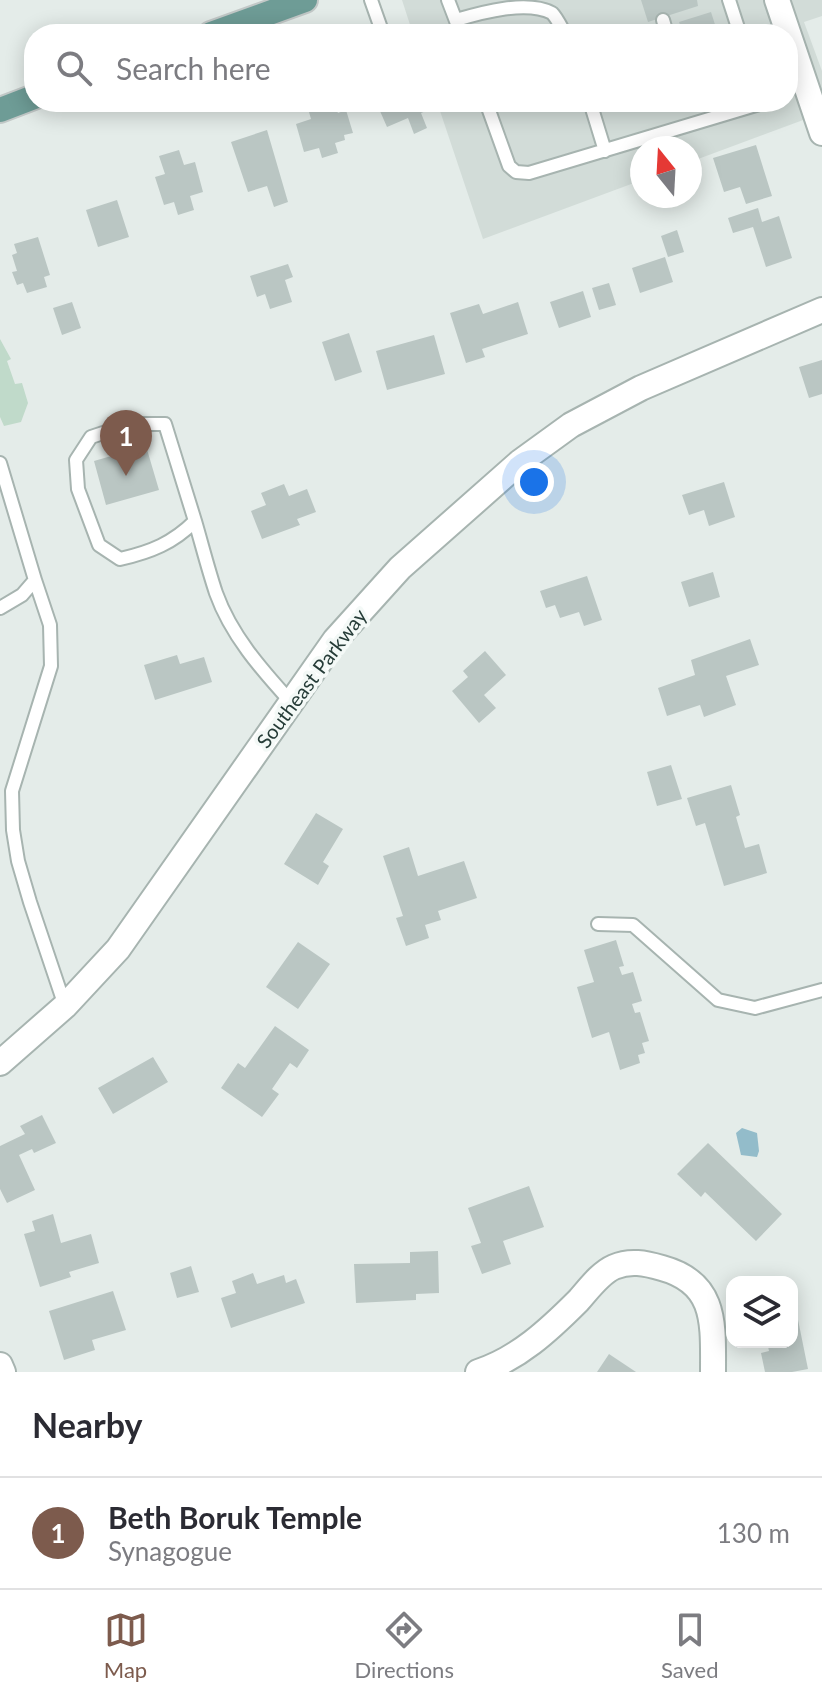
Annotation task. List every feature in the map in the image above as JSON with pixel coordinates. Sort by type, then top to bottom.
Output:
[{"type":"main road","points":[[239,24],[305,0]]},
{"type":"main road","points":[[0,110],[24,101]]},
{"type":"street","points":[[777,0],[784,24]]},
{"type":"street","points":[[798,75],[822,133]]},
{"type":"street","name":"Southeast Parkway","points":[[0,1063],[65,1006],[118,949],[335,640],[400,568],[520,462],[571,425],[641,388],[822,310]]},
{"type":"street","points":[[478,1372],[519,1353],[555,1324],[611,1268],[644,1263],[680,1273],[703,1294],[713,1326],[713,1372]]},
{"type":"street","points":[[0,1365],[3,1372]]},
{"type":"lane","points":[[371,0],[379,24]]},
{"type":"lane","points":[[448,0],[457,24]]},
{"type":"lane","points":[[729,0],[737,24]]},
{"type":"lane","points":[[456,20],[517,3],[539,5],[553,14],[559,24]]},
{"type":"lane","points":[[663,20],[664,24]]},
{"type":"lane","points":[[490,112],[509,166],[516,172],[529,173],[733,112]]},
{"type":"lane","points":[[593,112],[605,151]]},
{"type":"lane","points":[[195,521],[180,537],[151,553],[120,559],[99,545],[78,489],[76,460],[91,437],[130,424],[165,424],[195,521],[217,595],[233,629],[255,662],[290,701]]},
{"type":"lane","points":[[0,463],[50,625],[51,666],[12,791],[13,830],[18,861],[65,1006]]},
{"type":"lane","points":[[0,608],[22,595],[35,580]]},
{"type":"lane","points":[[598,924],[633,925],[718,1000],[755,1008],[822,990]]},
{"type":"shaded area","points":[[402,0],[822,0],[822,16],[804,22],[822,71],[822,113],[702,158],[702,136],[630,136],[630,184],[483,239],[440,112],[798,112],[798,24],[410,24]]},
{"type":"green space","points":[[0,339],[11,359],[7,361],[15,384],[22,383],[28,403],[21,422],[4,426],[0,417]]},
{"type":"water","points":[[742,1128],[757,1133],[757,1157],[741,1155],[736,1133]]},
{"type":"building","points":[[641,0],[697,0],[698,6],[648,22]]},
{"type":"building","points":[[711,12],[715,24],[680,24]]},
{"type":"building","points":[[309,112],[347,112],[353,133],[344,135],[345,140],[335,143],[338,153],[322,158],[319,148],[304,152],[296,124],[311,119]]},
{"type":"building","points":[[380,112],[424,112],[421,113],[427,128],[414,134],[408,118],[387,127]]},
{"type":"building","points":[[267,130],[288,202],[274,207],[267,186],[248,192],[231,142]]},
{"type":"building","points":[[756,145],[772,196],[746,204],[740,187],[724,192],[713,158]]},
{"type":"building","points":[[179,150],[184,165],[195,162],[203,192],[190,196],[194,210],[178,215],[174,202],[164,205],[155,177],[165,174],[159,156]]},
{"type":"building","points":[[117,200],[129,237],[98,247],[86,210]]},
{"type":"building","points":[[758,208],[762,222],[779,216],[792,258],[766,267],[753,227],[733,233],[728,218]]},
{"type":"building","points":[[677,230],[684,252],[668,257],[661,236]]},
{"type":"building","points":[[38,237],[50,275],[44,277],[47,287],[27,293],[23,283],[17,285],[12,272],[17,271],[12,255],[17,253],[14,244]]},
{"type":"building","points":[[665,257],[673,282],[640,293],[632,268]]},
{"type":"building","points":[[288,264],[293,277],[285,280],[292,302],[270,309],[265,294],[257,297],[250,276]]},
{"type":"building","points":[[609,283],[616,305],[599,310],[592,288]]},
{"type":"building","points":[[583,291],[591,317],[559,328],[550,302]]},
{"type":"building","points":[[72,302],[81,328],[62,335],[53,308]]},
{"type":"building","points":[[518,302],[528,334],[482,349],[485,357],[466,363],[450,313],[479,304],[483,314]]},
{"type":"building","points":[[349,333],[362,372],[335,381],[322,342]]},
{"type":"building","points":[[434,335],[445,374],[387,390],[376,351]]},
{"type":"building","points":[[822,360],[822,394],[809,398],[799,367]]},
{"type":"building","points":[[146,446],[159,490],[106,505],[94,461]]},
{"type":"building","points":[[724,482],[735,517],[709,526],[704,510],[689,515],[682,495]]},
{"type":"building","points":[[284,484],[289,496],[307,489],[316,512],[297,519],[300,525],[262,539],[251,511],[266,505],[261,493]]},
{"type":"building","points":[[713,572],[720,597],[689,607],[681,582]]},
{"type":"building","points":[[587,576],[602,620],[584,626],[579,612],[560,618],[555,605],[546,608],[540,591]]},
{"type":"building","points":[[750,639],[759,665],[726,676],[736,705],[704,717],[700,705],[667,716],[658,688],[695,675],[691,660]]},
{"type":"building","points":[[485,651],[506,675],[484,695],[496,708],[479,723],[452,691],[468,677],[463,671]]},
{"type":"building","points":[[177,655],[180,664],[204,657],[212,682],[155,700],[144,665]]},
{"type":"building","points":[[671,765],[682,799],[657,806],[647,772]]},
{"type":"building","points":[[731,785],[745,848],[759,844],[767,873],[724,886],[705,823],[696,826],[687,798]]},
{"type":"building","points":[[316,813],[343,829],[323,862],[329,866],[318,885],[284,864]]},
{"type":"building","points":[[409,847],[418,876],[464,861],[477,898],[438,911],[441,920],[425,925],[429,938],[406,946],[396,918],[403,916],[383,856]]},
{"type":"building","points":[[616,940],[624,966],[619,967],[622,975],[633,972],[642,1001],[632,1004],[635,1013],[640,1012],[649,1041],[642,1043],[645,1053],[638,1055],[640,1063],[620,1070],[609,1032],[592,1038],[577,987],[594,982],[584,950]]},
{"type":"building","points":[[298,942],[330,964],[298,1009],[266,987]]},
{"type":"building","points":[[275,1026],[309,1050],[297,1068],[290,1063],[272,1089],[279,1094],[262,1117],[221,1088],[238,1063],[245,1068]]},
{"type":"building","points":[[153,1057],[168,1082],[113,1114],[98,1088]]},
{"type":"building","points":[[42,1115],[56,1143],[34,1153],[32,1149],[19,1155],[35,1190],[7,1203],[0,1189],[0,1146],[25,1134],[20,1126]]},
{"type":"building","points":[[708,1143],[782,1214],[756,1241],[705,1192],[701,1197],[677,1174]]},
{"type":"building","points":[[529,1186],[544,1227],[503,1241],[511,1264],[482,1274],[471,1246],[481,1243],[468,1208]]},
{"type":"building","points":[[53,1214],[61,1243],[91,1234],[99,1263],[69,1272],[71,1277],[40,1287],[24,1234],[35,1231],[32,1221]]},
{"type":"building","points":[[438,1251],[439,1293],[416,1294],[416,1300],[356,1303],[354,1264],[410,1263],[410,1252]]},
{"type":"building","points":[[191,1266],[199,1292],[177,1298],[170,1273]]},
{"type":"building","points":[[253,1273],[257,1284],[284,1275],[286,1283],[296,1279],[305,1303],[231,1328],[221,1298],[236,1293],[232,1281]]},
{"type":"building","points":[[113,1291],[126,1330],[92,1340],[95,1350],[64,1360],[49,1311]]},
{"type":"building","points":[[798,1320],[808,1369],[765,1372],[761,1353],[769,1351],[768,1348],[798,1348]]},
{"type":"building","points":[[609,1354],[636,1372],[597,1372]]},
{"type":"place","name":"Beth Boruk Temple","points":[[126,476]]}]
